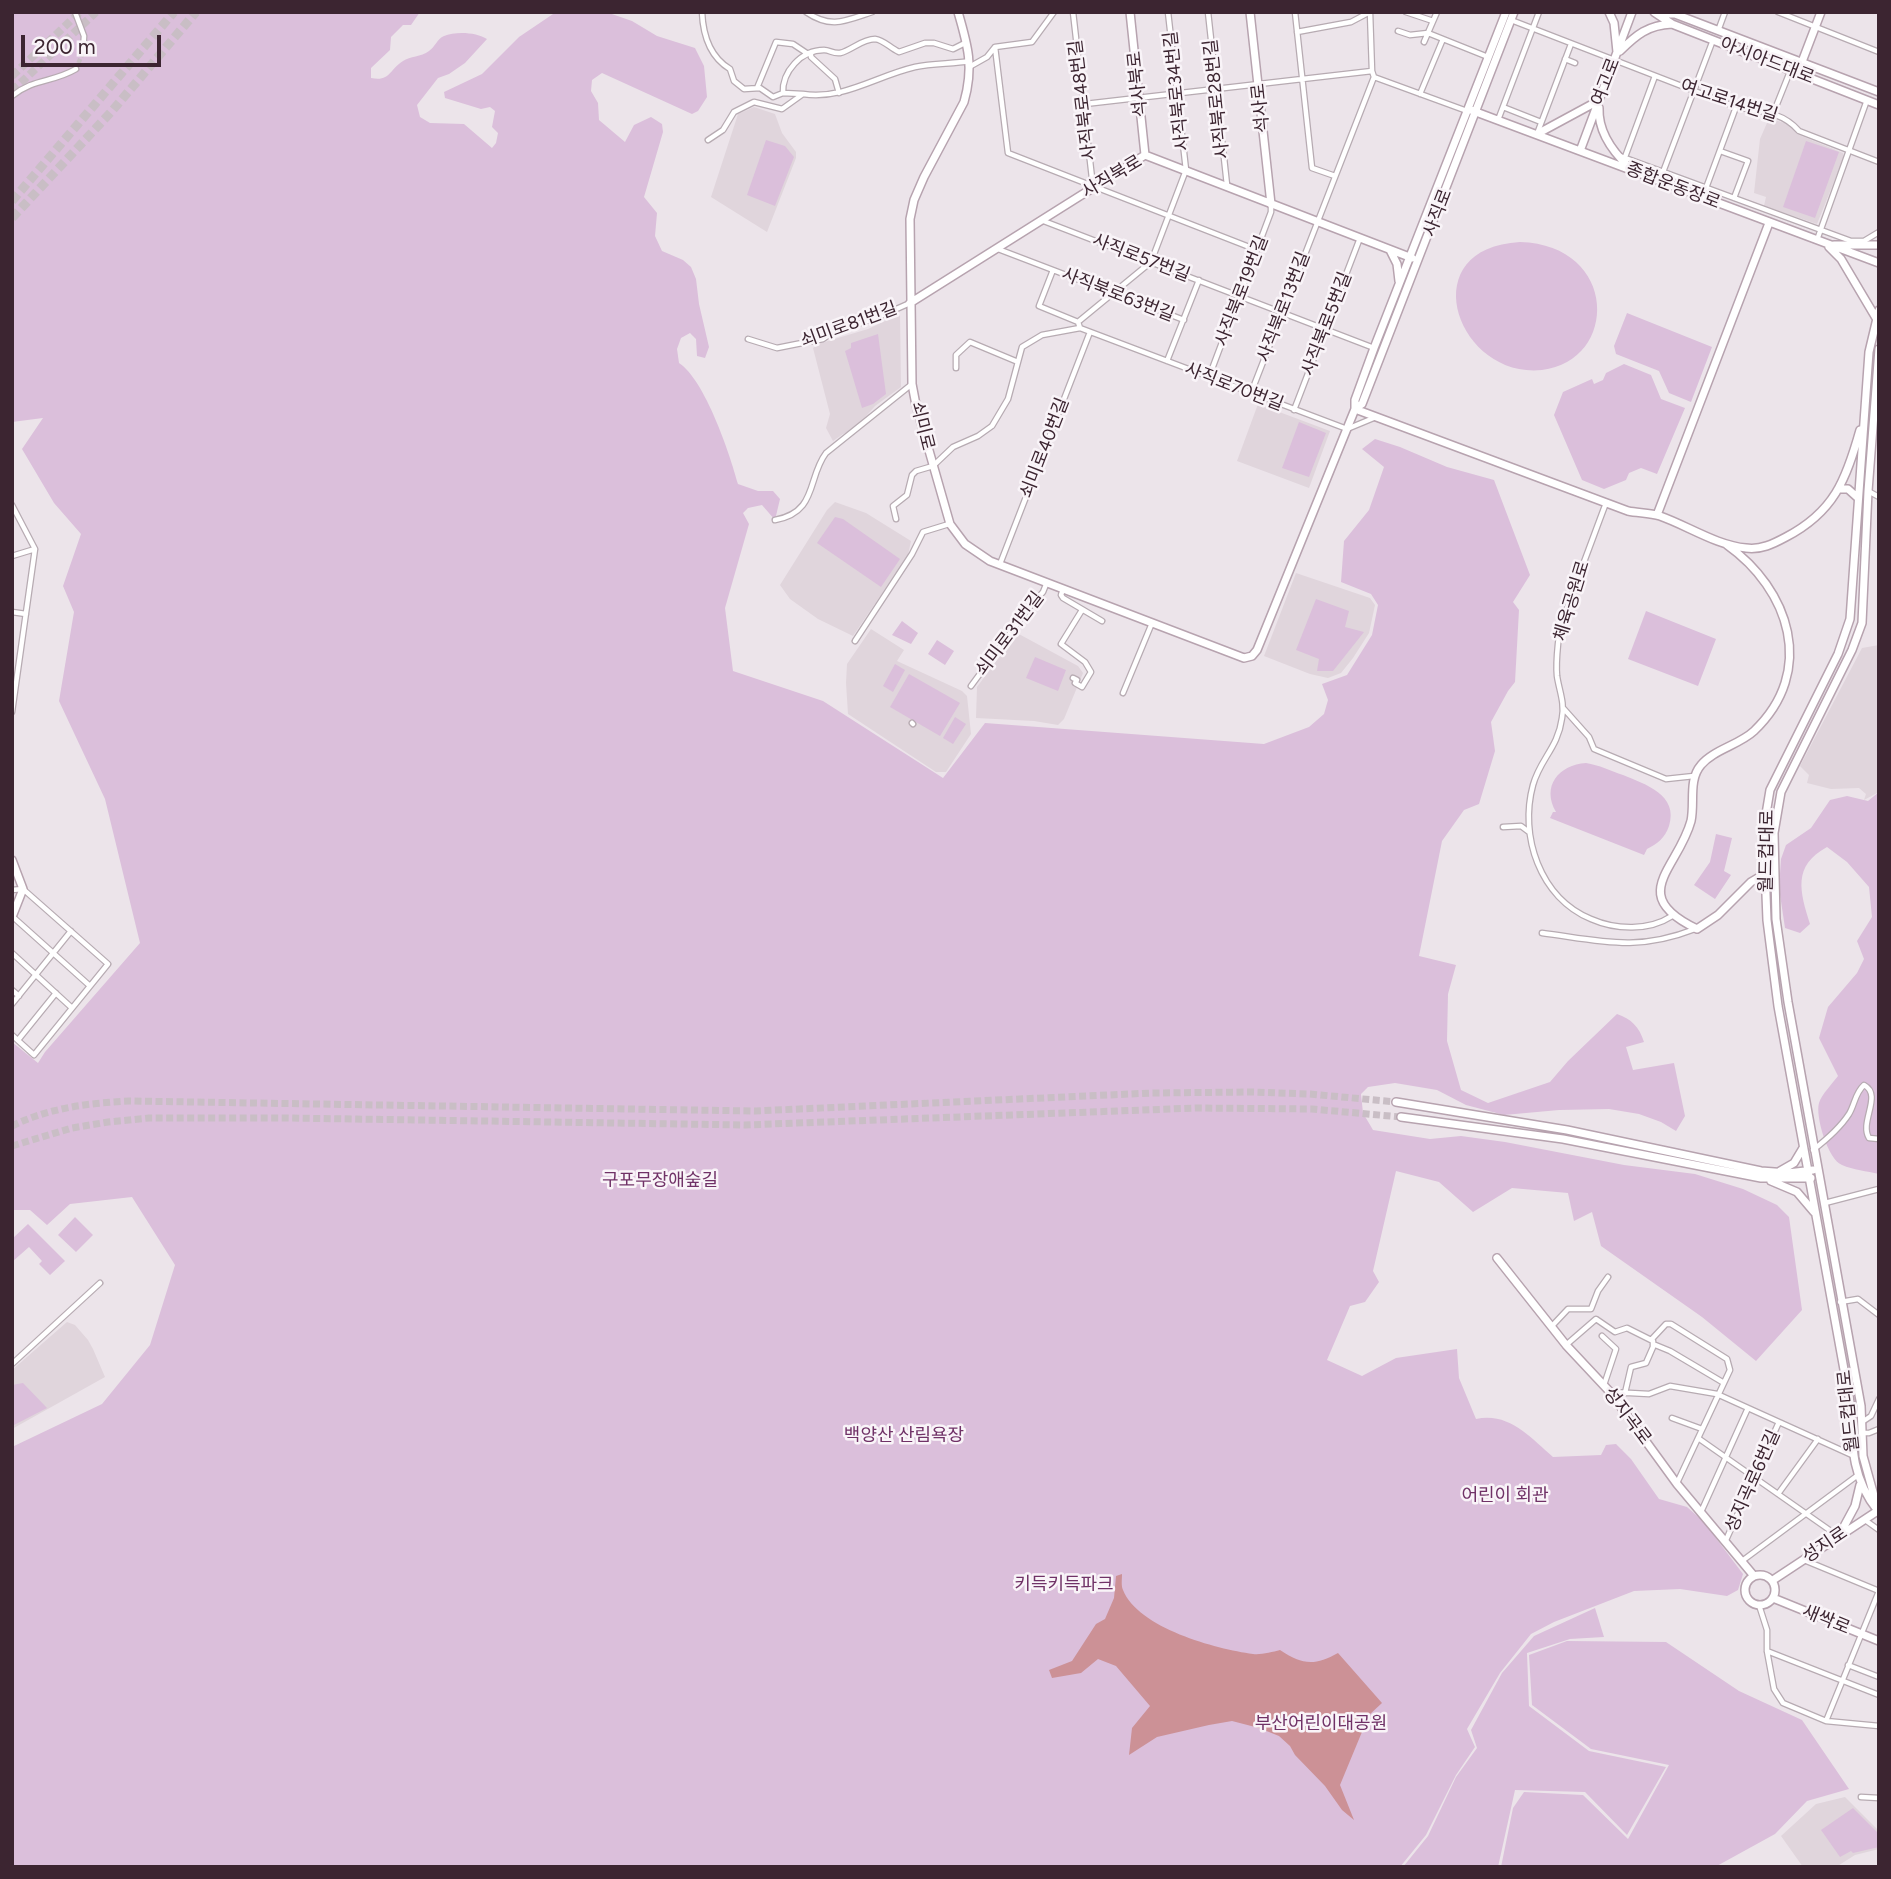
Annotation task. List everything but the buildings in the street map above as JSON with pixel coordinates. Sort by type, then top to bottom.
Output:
[{"type":"main road","name":"쇠미로","points":[[958,12],[970,63],[964,102],[914,200],[910,219],[912,383],[950,524],[965,544],[984,558],[1244,658]]},
{"type":"main road","name":"석사북로","points":[[1130,12],[1145,155]]},
{"type":"main road","name":"석사로","points":[[1250,12],[1272,204]]},
{"type":"main road","name":"사직로","points":[[1244,658],[1252,656],[1258,650],[1346,429],[1355,409],[1362,404],[1419,261],[1488,57],[1506,12]]},
{"type":"main road","points":[[1609,12],[1614,23],[1616,57]]},
{"type":"main road","name":"여고로","points":[[1580,151],[1632,12]]},
{"type":"main road","points":[[1795,71],[1802,63],[1821,12]]},
{"type":"main road","name":"아시아드대로","points":[[1656,13],[1675,14],[1879,92]]},
{"type":"main road","name":"아시아드대로","points":[[1656,13],[1672,24],[1879,105]]},
{"type":"main road","name":"사직로","points":[[1355,409],[1354,400],[1410,257],[1512,16]]},
{"type":"main road","points":[[1616,57],[1642,31],[1649,27],[1672,24]]},
{"type":"main road","points":[[1536,134],[1599,101]]},
{"type":"main road","points":[[1599,101],[1598,114],[1604,134],[1616,154],[1633,170]]},
{"type":"main road","name":"종합운동장로","points":[[1471,110],[1879,263]]},
{"type":"main road","name":"사직북로","points":[[910,303],[1145,155],[1419,261]]},
{"type":"main road","points":[[1255,197],[1269,187]]},
{"type":"main road","points":[[1657,515],[1769,223]]},
{"type":"main road","points":[[1826,244],[1863,247],[1879,245]]},
{"type":"main road","points":[[1826,244],[1840,259],[1876,318]]},
{"type":"main road","points":[[1390,249],[1397,264],[1398,288]]},
{"type":"main road","name":"월드컵대로","points":[[1878,1510],[1876,1489],[1863,1456],[1862,1422],[1824,1203],[1803,1148],[1778,1006],[1766,920],[1765,820],[1770,790],[1846,635],[1850,619],[1869,352],[1879,310]]},
{"type":"main road","name":"월드컵대로","points":[[1878,1510],[1870,1501],[1852,1455],[1851,1408],[1817,1218],[1813,1150],[1776,919],[1775,820],[1781,792],[1852,650],[1862,623],[1868,491],[1879,349]]},
{"type":"main road","points":[[1355,409],[1628,511],[1657,515],[1744,548],[1763,548],[1797,531],[1814,520],[1828,505],[1853,457],[1864,414]]},
{"type":"main road","points":[[1838,489],[1848,489],[1858,498]]},
{"type":"main road","points":[[1720,541],[1758,572],[1777,598],[1790,647],[1785,680],[1772,708],[1754,731],[1707,759],[1694,776],[1688,832],[1660,885],[1664,902],[1672,916],[1697,929],[1718,915],[1751,881],[1775,870]]},
{"type":"main road","points":[[12,860],[23,889],[13,918]]},
{"type":"main road","points":[[1396,1101],[1567,1130],[1775,1172],[1813,1174]]},
{"type":"main road","points":[[1401,1117],[1563,1139],[1761,1178],[1797,1192],[1817,1218]]},
{"type":"main road","points":[[1775,1172],[1794,1163],[1803,1148]]},
{"type":"main road","points":[[1761,1178],[1813,1174]]},
{"type":"main road","name":"성지곡로","points":[[1497,1258],[1566,1345],[1610,1392],[1677,1484],[1754,1576]]},
{"type":"main road","points":[[1839,1536],[1858,1498],[1859,1476]]},
{"type":"main road","name":"성지로","points":[[1773,1580],[1878,1510]]},
{"type":"main road","points":[[1766,1575],[1773,1580],[1776,1589],[1767,1604],[1752,1602],[1745,1593],[1748,1581],[1754,1576],[1766,1575]]},
{"type":"main road","name":"새싹로","points":[[1773,1598],[1879,1641]]},
{"type":"street","points":[[75,12],[84,36],[83,52]]},
{"type":"street","points":[[702,12],[713,54],[720,63],[730,69],[734,82],[744,89],[757,88],[773,97],[783,93],[819,97],[856,89],[915,67],[970,63],[987,57],[995,47],[1032,42],[1054,12]]},
{"type":"street","points":[[806,12],[821,21],[835,23],[872,12]]},
{"type":"street","name":"사직북로48번길","points":[[1073,12],[1094,187]]},
{"type":"street","name":"사직북로34번길","points":[[1168,12],[1186,170]]},
{"type":"street","name":"사직북로28번길","points":[[1208,12],[1227,186]]},
{"type":"street","points":[[1295,12],[1312,168],[1335,176]]},
{"type":"street","points":[[1297,32],[1352,22],[1370,12],[1373,74]]},
{"type":"street","points":[[1406,12],[1433,21]]},
{"type":"street","points":[[1424,42],[1437,12]]},
{"type":"street","points":[[1498,120],[1539,12]]},
{"type":"street","points":[[1718,31],[1725,12]]},
{"type":"street","points":[[1778,12],[1879,52]]},
{"type":"street","name":"여고로14번길","points":[[1512,16],[1532,28],[1571,44],[1616,57],[1655,76],[1736,107],[1773,114],[1790,121],[1800,131],[1879,162]]},
{"type":"street","points":[[1398,31],[1410,35],[1428,33],[1488,57]]},
{"type":"street","points":[[783,93],[782,83],[793,64],[810,54],[824,50],[836,54],[872,39],[882,41],[899,52],[925,43],[953,49],[967,42]]},
{"type":"street","points":[[1420,94],[1443,39]]},
{"type":"street","points":[[1663,172],[1713,40]]},
{"type":"street","points":[[757,88],[776,42],[793,44],[810,54],[835,79],[839,93]]},
{"type":"street","points":[[1536,134],[1571,44]]},
{"type":"street","points":[[995,47],[1008,152],[1257,250]]},
{"type":"street","points":[[1565,59],[1575,63]]},
{"type":"street","points":[[12,96],[31,83],[62,77],[76,69]]},
{"type":"street","points":[[1773,114],[1795,71]]},
{"type":"street","points":[[1085,104],[1373,74],[1420,94],[1471,110]]},
{"type":"street","name":"사직북로13번길","points":[[1251,393],[1373,74]]},
{"type":"street","points":[[1625,158],[1655,76]]},
{"type":"street","points":[[708,140],[723,130],[734,112],[754,102],[782,109],[803,94]]},
{"type":"street","points":[[1817,241],[1867,100]]},
{"type":"street","points":[[1503,107],[1541,122]]},
{"type":"street","points":[[1706,188],[1736,107]]},
{"type":"street","points":[[1720,150],[1748,161],[1734,198]]},
{"type":"street","name":"종합운동장로","points":[[1616,154],[1821,231],[1857,241],[1869,239],[1879,232]]},
{"type":"street","points":[[896,519],[893,506],[907,495],[912,475],[916,471],[933,466],[953,447],[978,436],[992,426],[1008,399],[1022,347],[1031,339],[1080,328],[1078,322],[1151,262],[1186,170]]},
{"type":"street","name":"사직북로19번길","points":[[1209,377],[1272,204]]},
{"type":"street","name":"사직로57번길","points":[[1041,220],[1374,348]]},
{"type":"street","name":"사직북로5번길","points":[[1294,410],[1360,238]]},
{"type":"street","name":"사직북로63번길","points":[[996,249],[1184,320]]},
{"type":"street","name":"사직북로63번길","points":[[1053,270],[1039,306],[1078,322]]},
{"type":"street","points":[[1167,361],[1199,280]]},
{"type":"street","name":"쇠미로81번길","points":[[748,339],[777,348],[810,342],[910,303]]},
{"type":"street","name":"사직로70번길","points":[[1080,328],[1346,429]]},
{"type":"street","name":"쇠미로40번길","points":[[1000,564],[1090,332]]},
{"type":"street","points":[[956,368],[956,355],[970,342],[1018,362]]},
{"type":"street","points":[[775,520],[787,518],[810,496],[818,464],[826,453],[912,383]]},
{"type":"street","points":[[1346,429],[1377,417]]},
{"type":"street","points":[[1868,491],[1879,497]]},
{"type":"street","name":"체육공원로","points":[[1606,503],[1559,633],[1557,673],[1563,709],[1555,744],[1533,785],[1529,808],[1530,833],[1535,858],[1545,880],[1561,899],[1579,914],[1610,926],[1632,927],[1655,924],[1672,916]]},
{"type":"street","points":[[12,505],[35,549],[12,712]]},
{"type":"street","points":[[855,641],[912,554],[923,532],[950,524]]},
{"type":"street","points":[[12,556],[35,549]]},
{"type":"street","name":"쇠미로31번길","points":[[971,686],[1043,592],[1047,582]]},
{"type":"street","points":[[1064,589],[1061,595],[1063,598],[1102,621]]},
{"type":"street","points":[[1073,678],[1075,683],[1082,687],[1090,678],[1090,666],[1061,644],[1082,610]]},
{"type":"street","points":[[12,612],[26,614]]},
{"type":"street","points":[[1124,693],[1152,622]]},
{"type":"street","points":[[1563,709],[1589,737],[1594,749],[1667,779],[1694,776]]},
{"type":"street","points":[[1503,827],[1521,826],[1530,833]]},
{"type":"street","points":[[12,890],[23,889],[108,964],[34,1055],[12,1035]]},
{"type":"street","points":[[13,918],[90,986]]},
{"type":"street","points":[[1542,933],[1607,943],[1639,944],[1676,937],[1697,929]]},
{"type":"street","points":[[12,1004],[71,931]]},
{"type":"street","points":[[12,953],[72,1007]]},
{"type":"street","points":[[12,990],[19,996]]},
{"type":"street","points":[[18,1040],[55,993]]},
{"type":"street","points":[[1813,1150],[1832,1134],[1849,1114],[1864,1085],[1873,1094],[1865,1129],[1869,1138],[1879,1139]]},
{"type":"street","points":[[1824,1203],[1879,1189]]},
{"type":"street","points":[[1551,1327],[1568,1309],[1591,1309],[1598,1291],[1608,1278]]},
{"type":"street","points":[[12,1364],[100,1283]]},
{"type":"street","points":[[1833,1303],[1858,1299],[1879,1315]]},
{"type":"street","points":[[1566,1345],[1596,1319],[1615,1332],[1627,1328],[1724,1383]]},
{"type":"street","points":[[1625,1393],[1631,1367],[1646,1363],[1653,1342],[1666,1324],[1671,1324],[1727,1359],[1730,1370],[1677,1484]]},
{"type":"street","points":[[1602,1336],[1616,1349],[1604,1385]]},
{"type":"street","points":[[1610,1392],[1649,1394],[1670,1386],[1717,1394],[1852,1455]]},
{"type":"street","points":[[1862,1422],[1871,1416],[1879,1399]]},
{"type":"street","points":[[1701,1512],[1748,1408]]},
{"type":"street","points":[[1672,1418],[1702,1429]]},
{"type":"street","name":"성지곡로6번길","points":[[1726,1540],[1779,1422]]},
{"type":"street","points":[[1862,1433],[1879,1429]]},
{"type":"street","points":[[1698,1438],[1839,1536]]},
{"type":"street","points":[[1778,1494],[1818,1439]]},
{"type":"street","points":[[1742,1561],[1859,1476]]},
{"type":"street","points":[[1864,1519],[1879,1530]]},
{"type":"street","points":[[1803,1560],[1879,1591],[1826,1721]]},
{"type":"street","points":[[1759,1605],[1767,1630],[1767,1651],[1774,1689],[1783,1703],[1826,1721],[1879,1726]]},
{"type":"street","points":[[1767,1651],[1879,1695]]},
{"type":"street","points":[[1848,1665],[1879,1677]]},
{"type":"street","points":[[1861,1797],[1879,1798]]},
{"type":"shaded area","points":[[754,107],[775,114],[782,133],[796,152],[767,232],[711,197],[738,114]]},
{"type":"shaded area","points":[[1771,119],[1788,124],[1797,134],[1843,153],[1844,157],[1817,224],[1764,206],[1766,197],[1754,193],[1760,139]]},
{"type":"shaded area","points":[[900,314],[901,387],[875,406],[854,430],[833,441],[826,428],[830,414],[813,348],[818,344],[868,329]]},
{"type":"shaded area","points":[[1258,404],[1330,431],[1309,488],[1237,461]]},
{"type":"shaded area","points":[[835,502],[866,513],[911,541],[908,555],[853,636],[818,619],[790,599],[780,585],[827,510]]},
{"type":"shaded area","points":[[1296,573],[1370,598],[1375,605],[1369,633],[1353,658],[1341,673],[1328,678],[1264,656]]},
{"type":"shaded area","points":[[871,629],[904,650],[897,661],[962,691],[967,696],[971,734],[946,772],[936,772],[848,714],[847,664]]},
{"type":"shaded area","points":[[1017,633],[1078,666],[1083,673],[1064,719],[1058,725],[976,718],[977,687]]},
{"type":"shaded area","points":[[1879,645],[1879,792],[1864,800],[1866,794],[1859,788],[1831,789],[1807,783],[1809,775],[1800,766],[1862,648]]},
{"type":"shaded area","points":[[67,1322],[75,1325],[88,1340],[105,1377],[12,1429],[12,1370]]},
{"type":"shaded area","points":[[1122,1574],[1122,1588],[1131,1603],[1144,1615],[1161,1626],[1200,1642],[1253,1654],[1280,1650],[1295,1659],[1309,1662],[1338,1653],[1382,1703],[1369,1715],[1340,1785],[1354,1820],[1342,1810],[1325,1786],[1279,1736],[1232,1721],[1157,1737],[1129,1755],[1132,1728],[1150,1706],[1116,1666],[1098,1659],[1081,1673],[1052,1678],[1049,1670],[1072,1661],[1096,1624],[1105,1619],[1114,1598],[1116,1576]]},
{"type":"shaded area","points":[[1845,1797],[1879,1831],[1879,1849],[1855,1855],[1836,1867],[1803,1867],[1781,1836],[1816,1804]]},
{"type":"green space","name":"구포무장애숲길","points":[[12,12],[420,12],[411,25],[403,25],[391,37],[390,50],[371,68],[371,78],[386,77],[398,64],[426,53],[442,37],[449,34],[472,34],[487,39],[465,63],[438,78],[417,105],[420,117],[430,123],[464,124],[492,148],[498,133],[492,127],[495,111],[490,107],[481,109],[445,98],[444,92],[482,74],[519,37],[556,12],[606,12],[632,21],[657,36],[695,48],[704,66],[707,97],[698,111],[692,114],[602,73],[592,80],[591,91],[598,103],[599,120],[625,142],[634,125],[651,117],[662,124],[663,132],[644,197],[657,213],[655,236],[662,251],[683,260],[691,267],[696,279],[709,347],[705,358],[697,356],[696,339],[690,333],[681,338],[677,349],[679,363],[689,372],[707,401],[723,437],[738,484],[758,491],[773,491],[780,499],[775,520],[762,505],[748,508],[743,513],[749,524],[725,608],[733,671],[823,701],[943,778],[985,723],[1264,744],[1309,727],[1324,714],[1328,700],[1322,684],[1347,675],[1372,635],[1378,605],[1371,594],[1341,582],[1344,541],[1369,510],[1384,467],[1362,449],[1375,439],[1447,467],[1494,480],[1530,575],[1513,602],[1519,610],[1515,682],[1491,722],[1495,751],[1479,804],[1464,810],[1442,841],[1419,956],[1456,965],[1448,994],[1447,1041],[1461,1090],[1488,1103],[1550,1082],[1617,1014],[1634,1024],[1644,1042],[1626,1047],[1633,1070],[1674,1063],[1685,1116],[1676,1131],[1639,1114],[1609,1109],[1504,1115],[1466,1105],[1437,1090],[1395,1083],[1368,1087],[1361,1094],[1363,1113],[1373,1130],[1430,1139],[1461,1136],[1505,1142],[1624,1165],[1695,1174],[1743,1189],[1777,1205],[1789,1217],[1802,1310],[1756,1361],[1702,1317],[1601,1246],[1592,1212],[1574,1221],[1568,1193],[1512,1188],[1473,1212],[1439,1182],[1396,1171],[1373,1271],[1379,1282],[1365,1302],[1350,1306],[1327,1360],[1362,1376],[1396,1358],[1457,1349],[1459,1378],[1476,1419],[1499,1419],[1509,1423],[1527,1434],[1553,1457],[1601,1455],[1606,1445],[1616,1444],[1631,1459],[1659,1499],[1687,1507],[1703,1521],[1743,1574],[1738,1590],[1727,1596],[1680,1589],[1634,1591],[1554,1622],[1531,1634],[1500,1673],[1467,1729],[1475,1747],[1456,1775],[1426,1835],[1400,1867],[12,1867],[12,1447],[102,1404],[150,1345],[175,1265],[132,1197],[70,1204],[47,1225],[30,1210],[12,1210],[12,1042],[38,1063],[140,943],[105,799],[59,701],[74,612],[63,586],[81,534],[54,503],[22,449],[43,418],[12,422]]},
{"type":"green space","points":[[766,140],[785,146],[794,157],[775,206],[747,195]]},
{"type":"green space","points":[[1806,141],[1839,152],[1815,218],[1783,207]]},
{"type":"green space","points":[[1520,242],[1553,248],[1576,262],[1591,281],[1597,304],[1595,326],[1585,347],[1567,362],[1542,370],[1512,367],[1487,355],[1469,335],[1458,312],[1457,288],[1466,266],[1486,250]]},
{"type":"green space","points":[[1627,313],[1712,347],[1691,402],[1669,393],[1659,371],[1616,354],[1614,346]]},
{"type":"green space","points":[[878,334],[886,394],[862,408],[845,351],[851,348],[851,343]]},
{"type":"green space","points":[[1624,364],[1651,375],[1661,399],[1685,408],[1657,474],[1641,468],[1629,473],[1626,480],[1604,489],[1582,480],[1554,415],[1563,392],[1592,379],[1594,384],[1603,380],[1606,373]]},
{"type":"green space","points":[[1299,422],[1326,433],[1309,477],[1282,468]]},
{"type":"green space","points":[[835,517],[843,519],[900,559],[881,587],[817,543]]},
{"type":"green space","points":[[1316,599],[1349,611],[1345,627],[1364,632],[1333,671],[1317,671],[1319,659],[1296,650]]},
{"type":"green space","points":[[1646,611],[1716,639],[1698,686],[1628,659]]},
{"type":"green space","points":[[902,621],[918,633],[911,644],[892,635]]},
{"type":"green space","points":[[937,640],[954,651],[945,665],[928,654]]},
{"type":"green space","points":[[1035,657],[1066,670],[1058,691],[1026,678]]},
{"type":"green space","points":[[895,664],[905,670],[893,692],[883,686]]},
{"type":"green space","points":[[909,674],[960,703],[940,736],[890,707]]},
{"type":"green space","points":[[955,717],[966,724],[953,744],[943,738]]},
{"type":"green space","points":[[1586,763],[1641,782],[1665,799],[1671,815],[1669,826],[1663,837],[1647,849],[1644,855],[1550,818],[1553,812],[1556,812],[1551,794],[1555,778],[1568,768]]},
{"type":"green space","points":[[1879,792],[1879,1174],[1851,1168],[1837,1161],[1824,1137],[1818,1109],[1822,1096],[1838,1076],[1819,1038],[1828,1007],[1857,973],[1864,959],[1857,941],[1872,917],[1869,887],[1847,862],[1827,847],[1816,854],[1804,871],[1802,891],[1810,924],[1800,933],[1785,928],[1779,888],[1781,859],[1786,845],[1811,828],[1830,800],[1847,796],[1868,801]]},
{"type":"green space","points":[[1716,834],[1732,838],[1724,871],[1731,875],[1715,899],[1694,885],[1710,862]]},
{"type":"green space","points":[[75,1217],[93,1235],[76,1252],[58,1235]]},
{"type":"green space","points":[[28,1224],[65,1261],[50,1275],[39,1264],[42,1261],[29,1247],[12,1262],[12,1239]]},
{"type":"green space","points":[[23,1383],[47,1408],[12,1426],[12,1385]]},
{"type":"green space","points":[[1595,1608],[1604,1637],[1570,1639],[1527,1653],[1529,1706],[1589,1751],[1666,1767],[1627,1835],[1585,1792],[1515,1790],[1498,1867],[1403,1867],[1428,1836],[1456,1777],[1477,1748],[1471,1730],[1502,1673],[1534,1636]]},
{"type":"green space","points":[[1567,1641],[1666,1642],[1739,1691],[1802,1720],[1849,1789],[1807,1801],[1775,1834],[1715,1867],[1501,1867],[1513,1808],[1524,1792],[1583,1795],[1628,1839],[1669,1765],[1591,1749],[1532,1705],[1529,1655]]},
{"type":"green space","points":[[1853,1808],[1879,1834],[1879,1847],[1853,1853],[1851,1851],[1840,1857],[1821,1830]]},
{"type":"tunnel","points":[[12,76],[80,12]]},
{"type":"tunnel","points":[[12,91],[96,12]]},
{"type":"tunnel","points":[[12,201],[174,12]]},
{"type":"tunnel","points":[[12,218],[112,111],[196,12]]},
{"type":"tunnel","points":[[76,69],[83,52]]},
{"type":"tunnel","points":[[12,1126],[69,1108],[129,1101],[755,1111],[1152,1093],[1251,1092],[1396,1102]]},
{"type":"tunnel","points":[[12,1146],[72,1128],[149,1118],[745,1125],[1197,1108],[1312,1109],[1401,1117]]},
{"type":"park label","name":"백양산 산림욕장","points":[[904,1436]]},
{"type":"park label","name":"어린이 회관","points":[[1505,1496]]},
{"type":"park label","name":"키득키득파크","points":[[1064,1585]]},
{"type":"park label","name":"부산어린이대공원","points":[[1321,1724]]}]
